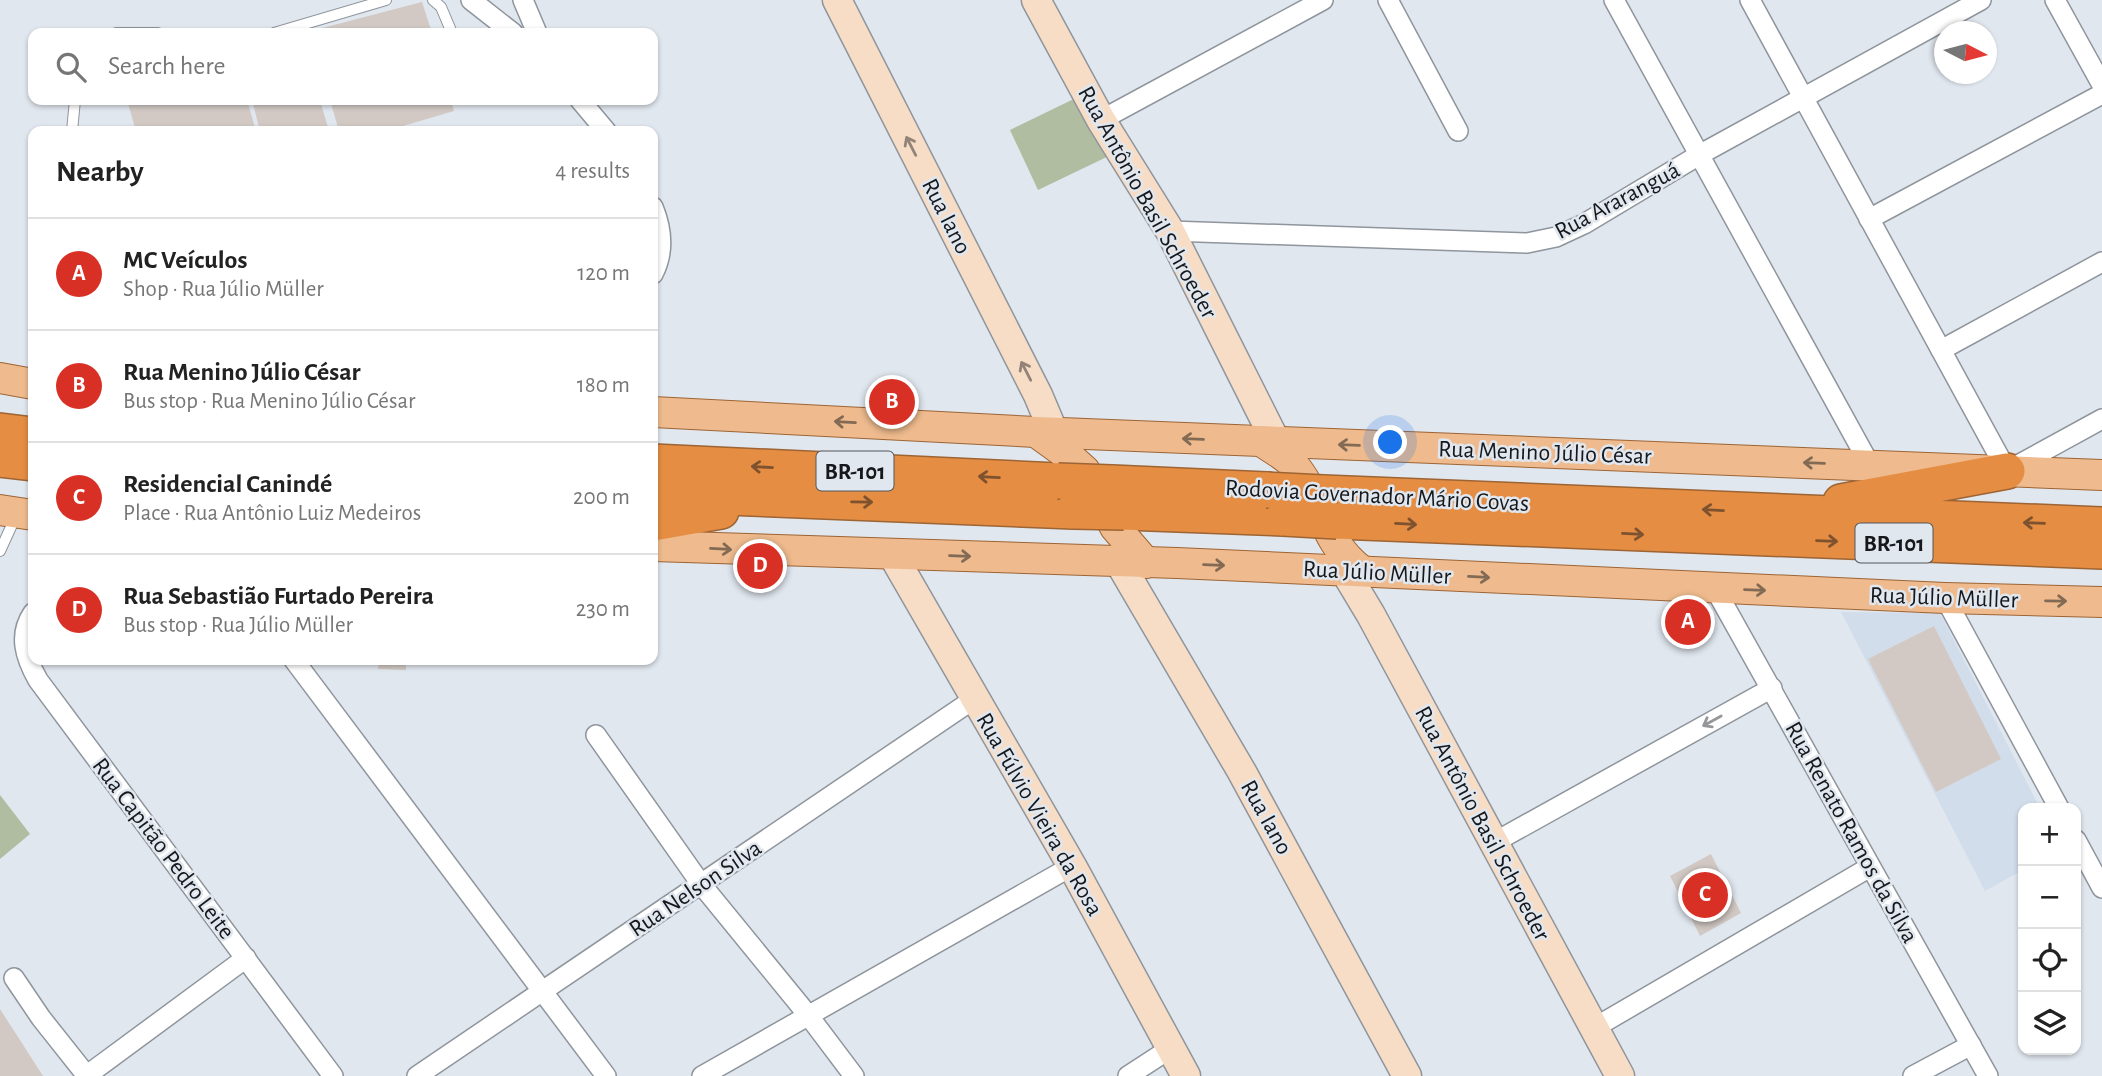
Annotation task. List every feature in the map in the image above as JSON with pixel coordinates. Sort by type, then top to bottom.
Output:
[{"type":"highway","points":[[0,432],[28,435]]},
{"type":"highway","points":[[0,459],[28,462]]},
{"type":"highway","name":"Rodovia Governador Mário Covas","points":[[658,462],[1094,497],[1275,504],[2102,551]]},
{"type":"highway","points":[[1781,513],[2007,471]]},
{"type":"highway","name":"Rodovia Governador Mário Covas","points":[[658,494],[793,500],[1094,497]]},
{"type":"highway","points":[[658,522],[793,500]]},
{"type":"highway","name":"Rodovia Governador Mário Covas","points":[[1324,508],[1781,513],[2102,526]]},
{"type":"main road","points":[[0,378],[28,383]]},
{"type":"main road","name":"Rua Menino Júlio César","points":[[658,412],[1045,433],[2102,475]]},
{"type":"main road","name":"Rua Iano","points":[[1045,433],[1065,453],[1094,497],[1122,562]]},
{"type":"main road","points":[[1094,497],[1088,452],[1099,435]]},
{"type":"main road","name":"Rua Antônio Basil Schroeder","points":[[1269,442],[1292,464],[1324,508],[1349,561],[1342,570]]},
{"type":"main road","points":[[1316,444],[1307,453],[1302,465],[1324,508]]},
{"type":"main road","name":"Rua Júlio Müller","points":[[658,546],[1342,570],[1714,589],[2102,602]]},
{"type":"street","points":[[471,0],[507,28]]},
{"type":"street","points":[[523,0],[535,28]]},
{"type":"street","name":"Rua Iano","points":[[837,0],[1038,395],[1045,433]]},
{"type":"street","name":"Rua Antônio Basil Schroeder","points":[[1036,0],[1101,120],[1170,231],[1269,442]]},
{"type":"street","points":[[1101,120],[1323,0]]},
{"type":"street","points":[[1388,0],[1458,131]]},
{"type":"street","points":[[1614,0],[1870,465]]},
{"type":"street","points":[[1750,0],[2007,471],[2102,419]]},
{"type":"street","name":"Rua Araranguá","points":[[1170,231],[1527,243],[1556,237],[1584,224],[1699,155],[1981,0]]},
{"type":"street","points":[[2056,0],[2102,85]]},
{"type":"street","points":[[1869,219],[2102,94]]},
{"type":"street","points":[[584,105],[602,126]]},
{"type":"street","points":[[658,224],[661,234],[658,260]]},
{"type":"street","points":[[1941,350],[2102,262]]},
{"type":"street","name":"Rua Fúlvio Vieira da Rosa","points":[[892,554],[1072,866],[1186,1076]]},
{"type":"street","name":"Rua Iano","points":[[1122,562],[1242,772],[1407,1076]]},
{"type":"street","name":"Rua Antônio Basil Schroeder","points":[[1342,570],[1371,615],[1620,1076]]},
{"type":"street","name":"Rua Renato Ramos da Silva","points":[[1714,589],[1988,1076]]},
{"type":"street","points":[[1945,598],[2056,803]]},
{"type":"street","name":"Rua Capitão Pedro Leite","points":[[28,620],[24,642],[28,662]]},
{"type":"street","name":"Rua Capitão Pedro Leite","points":[[30,665],[38,680],[333,1076]]},
{"type":"street","points":[[298,665],[606,1076]]},
{"type":"street","points":[[1493,843],[1772,688]]},
{"type":"street","name":"Rua Nelson Silva","points":[[417,1076],[974,699]]},
{"type":"street","points":[[596,735],[701,884],[854,1076]]},
{"type":"street","points":[[2081,849],[2102,888]]},
{"type":"street","points":[[702,1076],[1072,866]]},
{"type":"street","points":[[1594,1028],[1870,867]]},
{"type":"street","points":[[14,978],[86,1076],[246,958]]},
{"type":"street","points":[[1913,1076],[1970,1045]]},
{"type":"street","points":[[1128,1076],[1171,1048]]},
{"type":"lane","points":[[291,28],[386,0]]},
{"type":"lane","points":[[433,0],[441,7],[450,28]]},
{"type":"lane","points":[[72,126],[75,105]]},
{"type":"lane","points":[[0,551],[17,513]]},
{"type":"shaded area","points":[[1841,612],[1940,613],[2037,803],[2018,803],[2018,873],[1985,891]]},
{"type":"green space","points":[[1084,94],[1113,154],[1038,190],[1010,130]]},
{"type":"green space","points":[[0,795],[30,834],[0,859]]},
{"type":"building","points":[[422,2],[430,28],[322,28]]},
{"type":"building","points":[[128,105],[248,105],[255,126],[135,126]]},
{"type":"building","points":[[253,105],[321,105],[328,126],[259,126]]},
{"type":"building","points":[[331,105],[452,105],[454,111],[403,126],[338,126]]},
{"type":"building","points":[[1934,626],[2001,759],[1936,792],[1868,659]]},
{"type":"building","points":[[378,665],[406,665],[406,670],[378,669]]},
{"type":"building","points":[[1711,854],[1741,913],[1700,936],[1670,876]]},
{"type":"building","points":[[0,1009],[43,1076],[0,1076]]},
{"type":"place","name":"Rua Menino Júlio César","points":[[892,402]]},
{"type":"place","name":"Rua Sebastião Furtado Pereira","points":[[760,566]]},
{"type":"place","name":"MC Veículos","points":[[1688,622]]},
{"type":"place","name":"Residencial Canindé","points":[[1705,895]]}]
